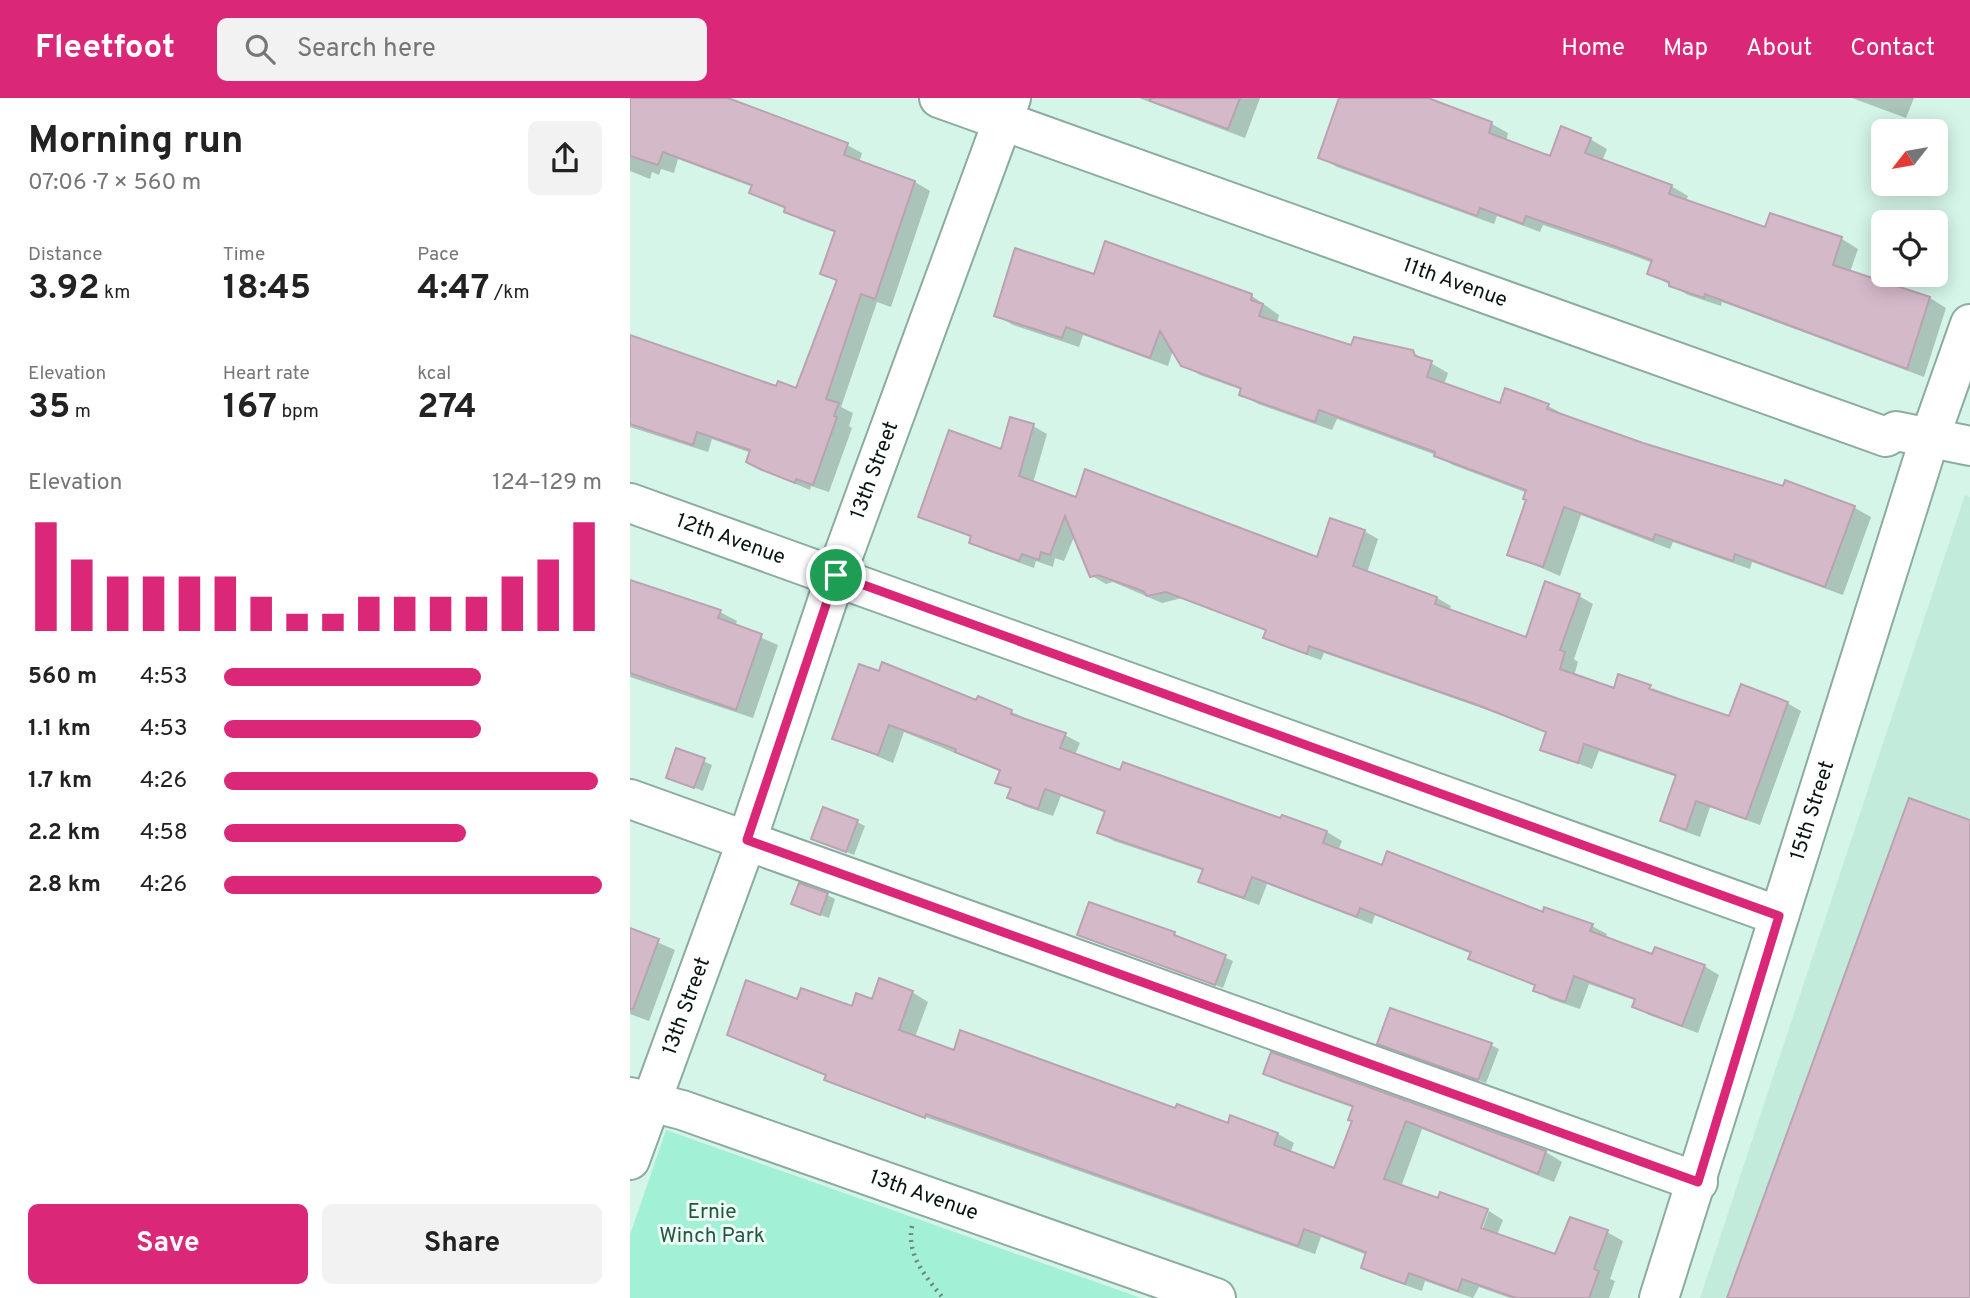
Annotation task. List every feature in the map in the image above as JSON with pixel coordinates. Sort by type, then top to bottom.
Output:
[{"type":"street","name":"11th Avenue","points":[[939,98],[1007,109],[1886,437],[1896,430],[1970,446]]},
{"type":"street","name":"13th Street","points":[[630,1160],[640,1100],[747,840],[836,575],[1007,109]]},
{"type":"street","name":"15th Street","points":[[1659,1298],[1698,1182],[1930,437],[1970,324]]},
{"type":"street","name":"12th Avenue","points":[[630,503],[1779,916]]},
{"type":"street","points":[[630,799],[1698,1182]]},
{"type":"street","name":"13th Avenue","points":[[640,1100],[682,1110],[1216,1298]]},
{"type":"path","points":[[915,1214],[911,1233],[912,1250],[928,1280],[943,1298]]},
{"type":"shaded area","points":[[1965,495],[1970,497],[1970,1298],[1700,1298]]},
{"type":"green space","name":"Ernie Winch Park","points":[[666,1130],[1141,1298],[630,1298],[630,1235]]},
{"type":"building","points":[[630,98],[728,98],[848,143],[844,155],[915,181],[875,299],[861,294],[826,399],[839,403],[834,416],[837,417],[813,485],[796,479],[795,483],[762,470],[746,462],[750,450],[697,432],[693,445],[630,424],[630,335],[776,386],[778,381],[796,388],[837,280],[820,274],[835,231],[784,212],[785,207],[749,193],[752,185],[663,152],[658,165],[630,156]]},
{"type":"building","points":[[1151,98],[1240,98],[1228,129],[1150,101]]},
{"type":"building","points":[[1339,98],[1428,98],[1492,122],[1489,133],[1550,156],[1561,126],[1591,138],[1585,153],[1672,185],[1669,194],[1765,227],[1770,213],[1842,237],[1833,265],[1871,278],[1871,287],[1900,287],[1930,297],[1907,369],[1705,294],[1704,298],[1669,286],[1669,282],[1647,274],[1652,260],[1611,245],[1526,216],[1523,224],[1480,208],[1477,216],[1318,158]]},
{"type":"building","points":[[1105,241],[1252,294],[1251,300],[1263,304],[1259,316],[1351,345],[1354,337],[1413,350],[1415,356],[1432,361],[1427,377],[1500,403],[1505,388],[1549,404],[1547,409],[1643,443],[1783,486],[1785,480],[1855,506],[1825,587],[1735,554],[1733,561],[1655,534],[1653,540],[1564,507],[1543,567],[1507,555],[1526,500],[1523,499],[1526,490],[1434,456],[1435,452],[1319,410],[1315,422],[1239,395],[1241,388],[1181,366],[1160,331],[1150,358],[1066,327],[1062,338],[994,316],[1015,248],[1094,274]]},
{"type":"building","points":[[1010,417],[1034,424],[1019,476],[1073,496],[1076,497],[1085,469],[1317,557],[1330,518],[1365,530],[1353,566],[1437,597],[1435,604],[1526,637],[1545,581],[1580,594],[1560,650],[1565,652],[1560,669],[1614,688],[1618,674],[1651,685],[1649,689],[1729,716],[1741,684],[1788,702],[1746,819],[1696,801],[1686,830],[1660,821],[1676,775],[1584,744],[1578,763],[1540,750],[1546,732],[1475,704],[1309,646],[1307,654],[1263,638],[1266,630],[1166,592],[1147,596],[1143,591],[1098,575],[1090,577],[1065,516],[1050,555],[1041,552],[1039,560],[1022,554],[1019,561],[969,543],[971,536],[918,517],[949,430],[1001,449]]},
{"type":"building","points":[[630,580],[721,610],[718,618],[762,634],[736,710],[630,673]]},
{"type":"building","points":[[882,662],[976,700],[978,696],[1012,710],[1011,714],[1066,733],[1060,748],[1120,770],[1123,762],[1280,818],[1282,815],[1327,831],[1323,843],[1382,865],[1387,851],[1543,912],[1544,907],[1593,924],[1590,931],[1652,954],[1655,947],[1705,965],[1682,1026],[1632,1007],[1635,999],[1574,976],[1565,1002],[1533,991],[1535,985],[1468,959],[1471,952],[1360,908],[1357,917],[1252,877],[1244,898],[1198,882],[1203,869],[1097,833],[1105,811],[1045,789],[1038,809],[1007,798],[1011,788],[995,783],[1000,770],[955,752],[956,749],[889,725],[878,755],[832,739],[859,664],[879,671]]},
{"type":"building","points":[[676,748],[705,758],[694,788],[666,778]]},
{"type":"building","points":[[1909,798],[1970,820],[1970,1298],[1727,1298]]},
{"type":"building","points":[[823,807],[858,820],[846,852],[811,839]]},
{"type":"building","points":[[799,883],[828,893],[820,915],[791,904]]},
{"type":"building","points":[[1089,902],[1175,932],[1174,935],[1226,955],[1215,985],[1077,935]]},
{"type":"building","points":[[630,928],[659,939],[633,1009],[630,1009]]},
{"type":"building","points":[[879,978],[913,991],[899,1030],[954,1050],[960,1030],[1175,1108],[1177,1104],[1228,1123],[1230,1115],[1278,1133],[1274,1145],[1334,1168],[1352,1121],[1348,1120],[1353,1106],[1263,1074],[1271,1052],[1546,1151],[1538,1174],[1406,1121],[1384,1179],[1438,1198],[1440,1192],[1488,1209],[1481,1228],[1555,1254],[1570,1217],[1608,1230],[1594,1269],[1599,1271],[1589,1298],[1516,1298],[1462,1279],[1458,1291],[1409,1273],[1405,1284],[1361,1268],[1366,1252],[1304,1229],[1298,1246],[926,1114],[925,1118],[824,1080],[826,1075],[727,1035],[746,980],[797,999],[801,988],[852,1006],[856,993],[872,999]]},
{"type":"building","points":[[1390,1008],[1492,1043],[1478,1080],[1377,1044]]},
{"type":"route","points":[[836,575],[1779,916],[1698,1182],[747,840],[836,575]]}]
